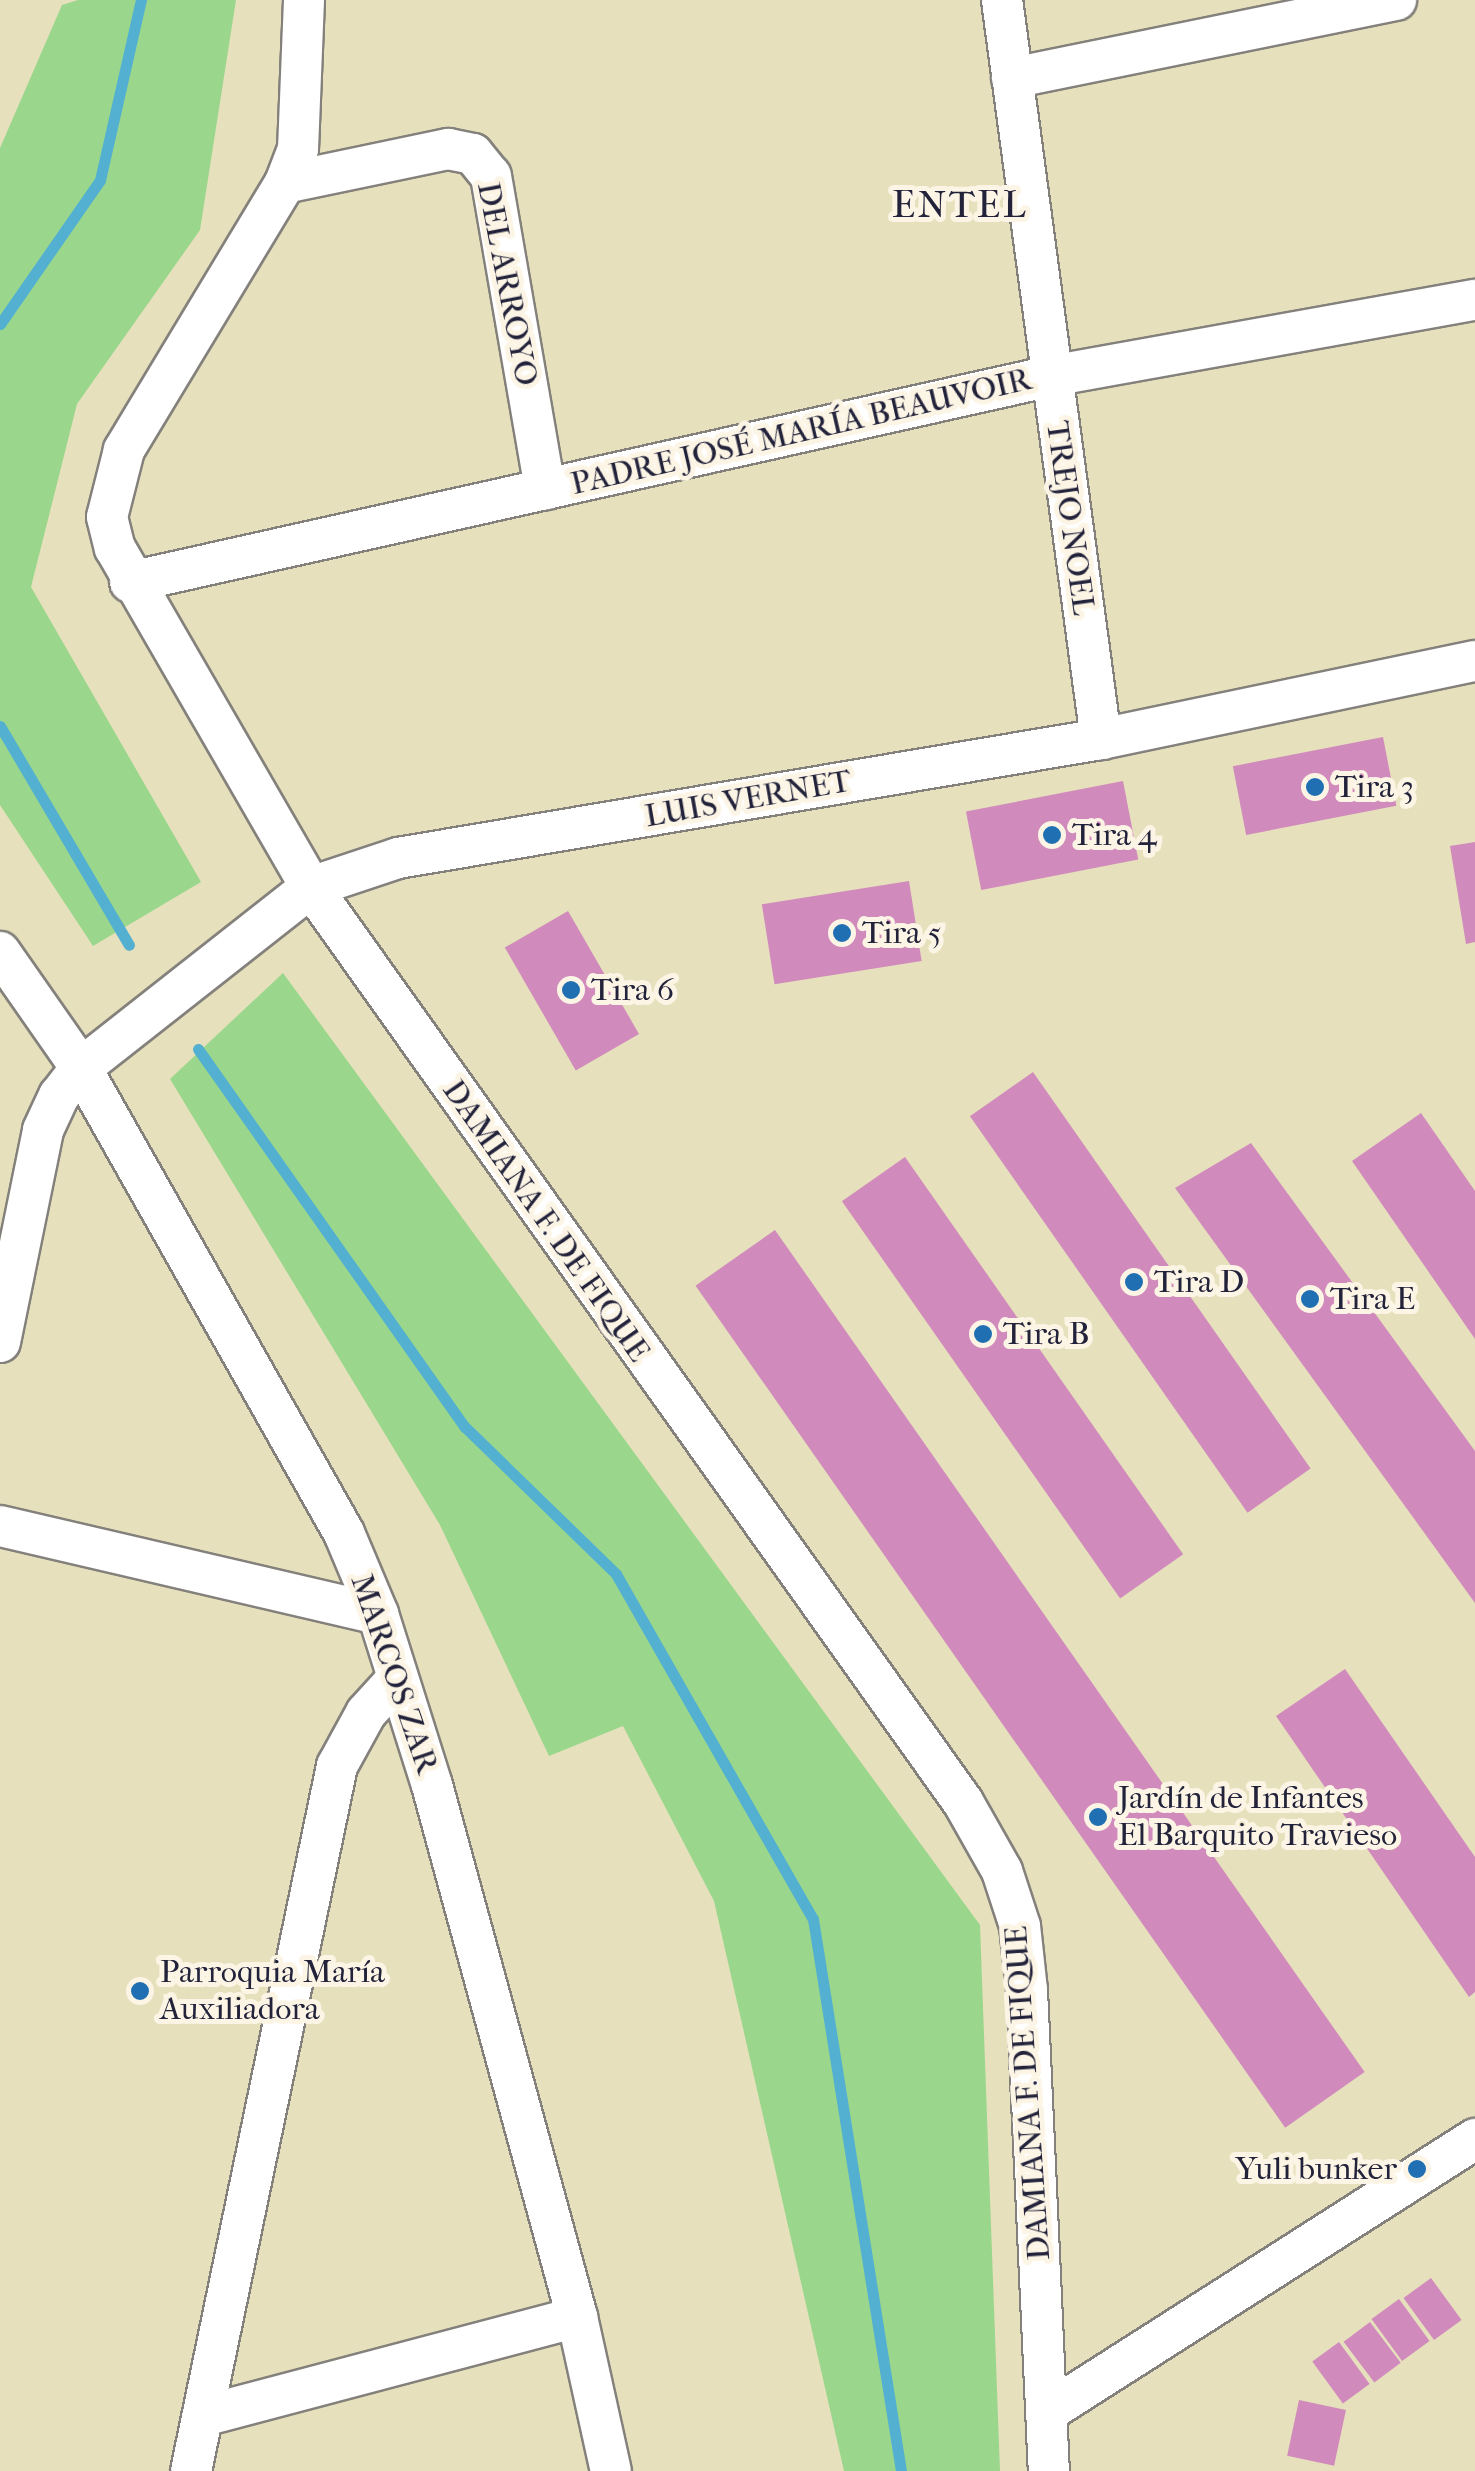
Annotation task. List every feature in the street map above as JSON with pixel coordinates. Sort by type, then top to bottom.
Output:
[{"type":"street","name":"DAMIANA F. DE FIQUE","points":[[304,0],[298,149],[285,182],[124,450],[107,517],[130,582],[311,887],[963,1802],[1002,1870],[1020,1926],[1027,1990],[1048,2471]]},
{"type":"street","name":"TREJO NOEL","points":[[1002,0],[1101,739]]},
{"type":"street","points":[[1012,78],[1396,0]]},
{"type":"street","name":"DEL ARROYO","points":[[285,182],[448,149],[473,154],[491,176],[546,489]]},
{"type":"street","name":"PADRE JOSÉ MARÍA BEAUVOIR","points":[[130,582],[1050,376],[1475,300]]},
{"type":"street","name":"LUIS VERNET","points":[[80,1068],[311,887],[398,858],[1101,739],[1475,660]]},
{"type":"street","name":"MARCOS ZAR","points":[[0,952],[80,1068],[344,1533],[378,1614],[578,2316],[611,2471]]},
{"type":"street","points":[[0,1342],[7,1268],[43,1130],[80,1068]]},
{"type":"street","points":[[0,1526],[378,1614]]},
{"type":"street","points":[[191,2471],[337,1766],[366,1713],[398,1678]]},
{"type":"street","points":[[1047,2412],[1475,2139]]},
{"type":"street","points":[[204,2416],[578,2316]]},
{"type":"green space","points":[[78,0],[236,0],[200,230],[77,404],[31,587],[201,882],[93,946],[0,805],[0,148],[62,5]]},
{"type":"green space","points":[[283,973],[980,1925],[1000,2471],[844,2471],[714,1901],[623,1726],[549,1756],[440,1525],[170,1079]]},
{"type":"building","name":"Tira 3","points":[[1383,737],[1396,806],[1246,835],[1233,766]]},
{"type":"building","name":"Tira 4","points":[[1123,781],[1138,860],[981,890],[966,812]]},
{"type":"building","points":[[1475,842],[1475,942],[1466,944],[1450,846]]},
{"type":"building","name":"Tira 5","points":[[909,881],[922,961],[775,984],[762,904]]},
{"type":"building","name":"Tira 6","points":[[568,911],[639,1034],[576,1070],[505,948]]},
{"type":"building","name":"Tira D","points":[[1033,1072],[1311,1468],[1248,1513],[970,1116]]},
{"type":"building","points":[[1421,1113],[1475,1191],[1475,1339],[1352,1161]]},
{"type":"building","name":"Tira E","points":[[1251,1143],[1475,1451],[1475,1603],[1175,1188]]},
{"type":"building","name":"Tira B","points":[[905,1157],[1183,1554],[1120,1598],[842,1201]]},
{"type":"building","points":[[775,1230],[1365,2072],[1285,2128],[696,1286]]},
{"type":"building","points":[[1345,1669],[1475,1857],[1475,1992],[1469,1997],[1276,1716]]},
{"type":"building","points":[[1431,2278],[1462,2320],[1434,2340],[1403,2298]]},
{"type":"building","points":[[1399,2299],[1430,2341],[1402,2361],[1371,2319]]},
{"type":"building","points":[[1370,2322],[1401,2363],[1374,2383],[1344,2342]]},
{"type":"building","points":[[1339,2342],[1370,2384],[1343,2403],[1312,2361]]},
{"type":"building","points":[[1299,2400],[1346,2410],[1334,2466],[1287,2456]]},
{"type":"waterway","points":[[0,324],[100,180],[141,0]]},
{"type":"waterway","points":[[0,726],[129,945]]},
{"type":"waterway","points":[[198,1049],[465,1427],[616,1574],[813,1919],[901,2471]]},
{"type":"place","name":"Tira 3","points":[[1315,787]]},
{"type":"place","name":"Tira 4","points":[[1052,835]]},
{"type":"place","name":"Tira 5","points":[[842,933]]},
{"type":"place","name":"Tira 6","points":[[571,990]]},
{"type":"place","name":"Tira D","points":[[1134,1282]]},
{"type":"place","name":"Tira E","points":[[1310,1299]]},
{"type":"place","name":"Tira B","points":[[983,1334]]},
{"type":"place","name":"Jardín de Infantes El Barquito Travieso","points":[[1098,1817]]},
{"type":"place","name":"Parroquia María Auxiliadora","points":[[140,1991]]},
{"type":"place","name":"Yuli bunker","points":[[1417,2169]]},
{"type":"district","name":"ENTEL","points":[[960,205]]}]
